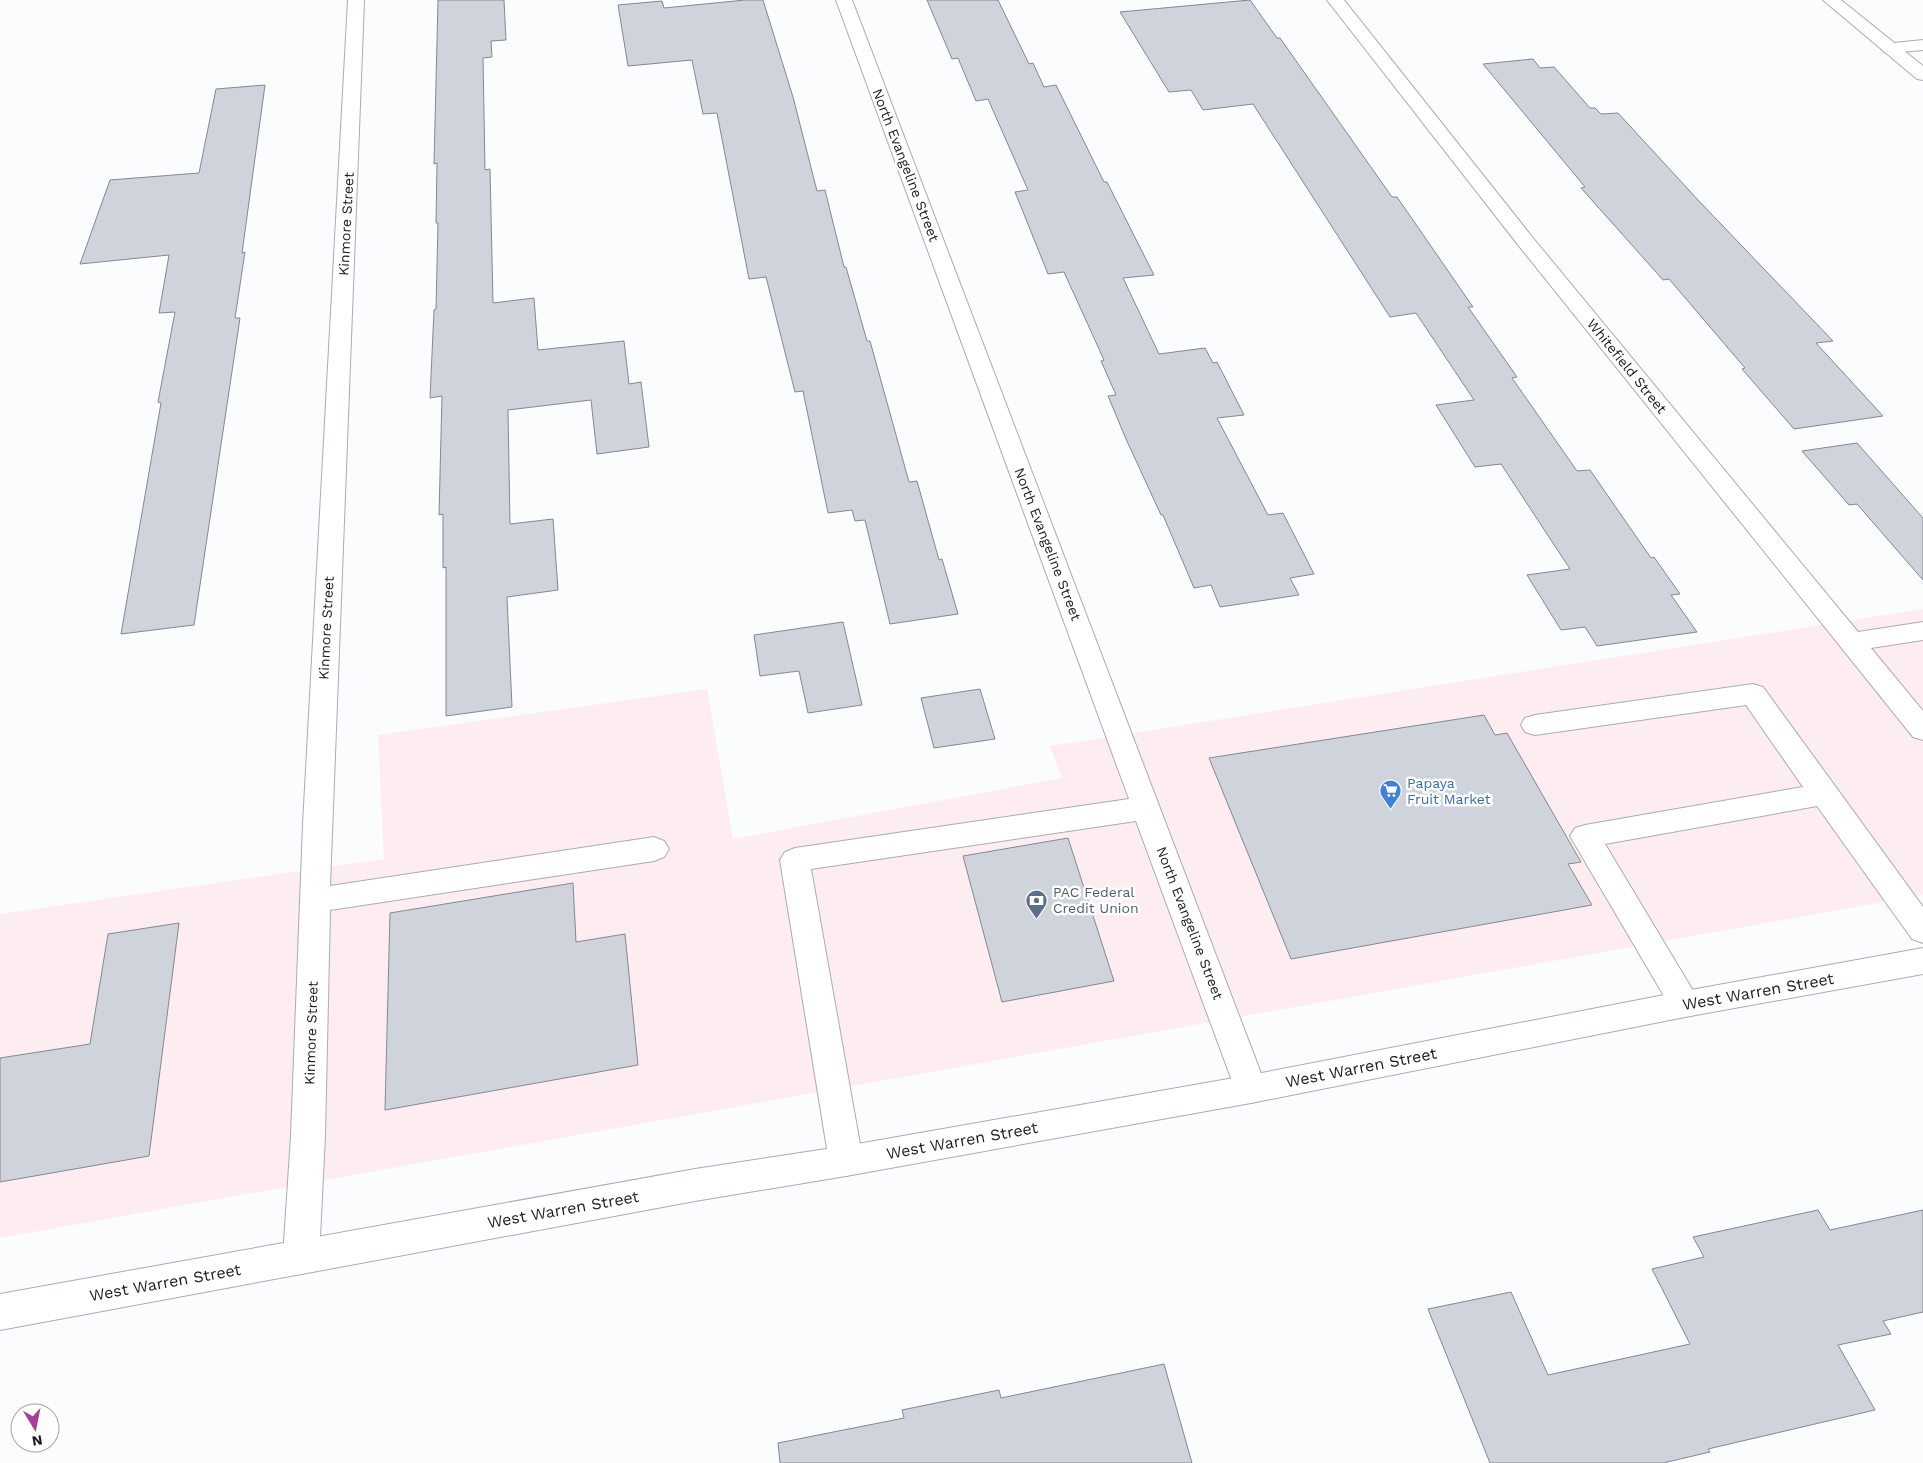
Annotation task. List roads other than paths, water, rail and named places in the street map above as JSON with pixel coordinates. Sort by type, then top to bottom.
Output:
[{"type":"street","name":"Kinmore Street","points":[[301,1257],[308,1136],[317,824],[356,0]]},
{"type":"street","name":"North Evangeline Street","points":[[844,0],[1251,1088]]},
{"type":"street","name":"Whitefield Street","points":[[1335,0],[1526,242],[1923,730]]},
{"type":"street","points":[[1831,0],[1923,75]]},
{"type":"street","points":[[1890,48],[1923,45]]},
{"type":"street","points":[[1852,642],[1923,630]]},
{"type":"street","points":[[1536,725],[1752,694],[1923,930]]},
{"type":"street","points":[[1685,1004],[1585,836],[1824,794]]},
{"type":"street","points":[[846,1161],[795,860],[1146,808]]},
{"type":"street","points":[[316,900],[654,849]]},
{"type":"street","name":"West Warren Street","points":[[0,1312],[694,1185],[846,1161],[1251,1088],[1923,960]]},
{"type":"place","name":"Papaya Fruit Market","points":[[1391,810]]},
{"type":"place","name":"PAC Federal Credit Union","points":[[1037,919]]}]
